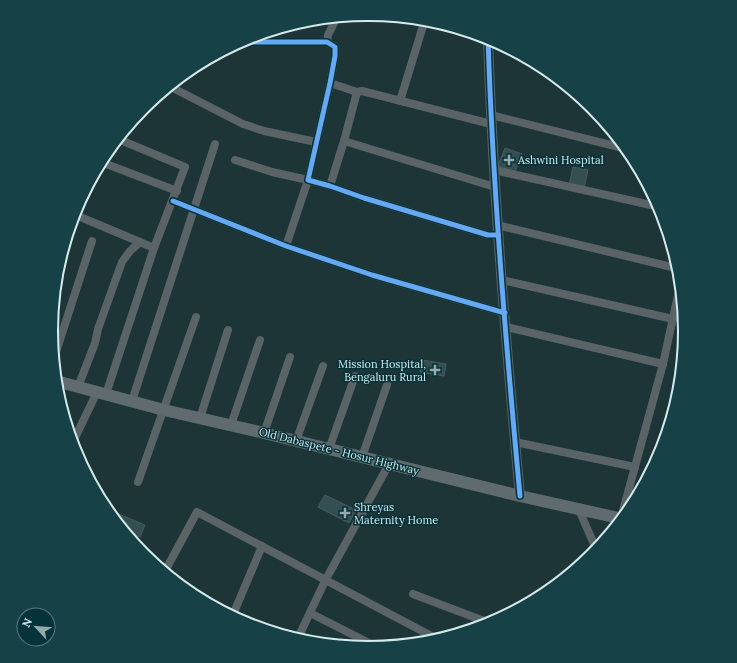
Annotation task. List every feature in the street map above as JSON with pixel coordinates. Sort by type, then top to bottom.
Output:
[{"type":"main road","name":"Old Dabaspete - Hosur Highway","points":[[63,383],[164,410],[617,518]]},
{"type":"street","points":[[327,42],[328,35],[334,23]]},
{"type":"street","points":[[400,101],[423,26]]},
{"type":"street","points":[[257,42],[327,42],[335,47],[335,56],[330,83],[308,180],[286,246]]},
{"type":"street","points":[[488,46],[497,225],[520,496]]},
{"type":"street","points":[[330,83],[357,92],[362,91],[400,101],[619,147]]},
{"type":"street","points":[[175,89],[243,124],[264,131],[316,142]]},
{"type":"street","points":[[330,186],[357,92]]},
{"type":"street","points":[[76,437],[102,393],[185,167],[123,141]]},
{"type":"street","points":[[344,141],[495,187]]},
{"type":"street","points":[[132,401],[216,144]]},
{"type":"street","points":[[235,160],[272,172],[330,186],[364,198],[488,235],[498,235]]},
{"type":"street","points":[[107,164],[177,191]]},
{"type":"street","points":[[494,170],[652,206]]},
{"type":"street","points":[[173,201],[286,246],[372,275],[505,313]]},
{"type":"street","points":[[80,217],[154,248]]},
{"type":"street","points":[[497,225],[672,267]]},
{"type":"street","points":[[59,344],[92,242]]},
{"type":"street","points":[[78,388],[95,344],[98,329],[122,262],[130,251],[140,242]]},
{"type":"street","points":[[502,280],[673,319]]},
{"type":"street","points":[[625,507],[663,364],[677,300]]},
{"type":"street","points":[[138,482],[196,317]]},
{"type":"street","points":[[506,327],[663,364]]},
{"type":"street","points":[[200,418],[228,330]]},
{"type":"street","points":[[231,425],[260,340]]},
{"type":"street","points":[[264,433],[290,357]]},
{"type":"street","points":[[296,441],[323,366]]},
{"type":"street","points":[[330,449],[355,376]]},
{"type":"street","points":[[362,457],[387,385]]},
{"type":"street","points":[[515,442],[635,467]]},
{"type":"street","points":[[299,634],[325,580],[389,464]]},
{"type":"street","points":[[579,510],[594,544]]},
{"type":"street","points":[[167,568],[197,512],[431,636]]},
{"type":"street","points":[[234,611],[262,546]]},
{"type":"street","points":[[413,594],[482,620]]},
{"type":"street","points":[[310,612],[367,642]]},
{"type":"building","points":[[505,148],[522,154],[515,172],[498,166]]},
{"type":"building","points":[[573,167],[588,170],[584,188],[569,185]]},
{"type":"building","points":[[422,360],[446,364],[444,376],[420,372]]},
{"type":"building","points":[[325,495],[356,510],[349,523],[318,507]]},
{"type":"building","points":[[116,513],[145,525],[140,537],[134,534]]},
{"type":"cycle path","points":[[257,42],[327,42],[335,47],[335,56],[330,83],[308,180],[488,235],[498,235]]},
{"type":"cycle path","points":[[488,46],[493,153],[501,267],[520,496]]},
{"type":"cycle path","points":[[173,201],[286,246],[372,275],[505,313]]},
{"type":"place","name":"Ashwini Hospital","points":[[509,160]]},
{"type":"place","name":"Mission Hospital, Bengaluru Rural","points":[[435,370]]},
{"type":"place","name":"Shreyas Maternity Home","points":[[345,513]]}]
